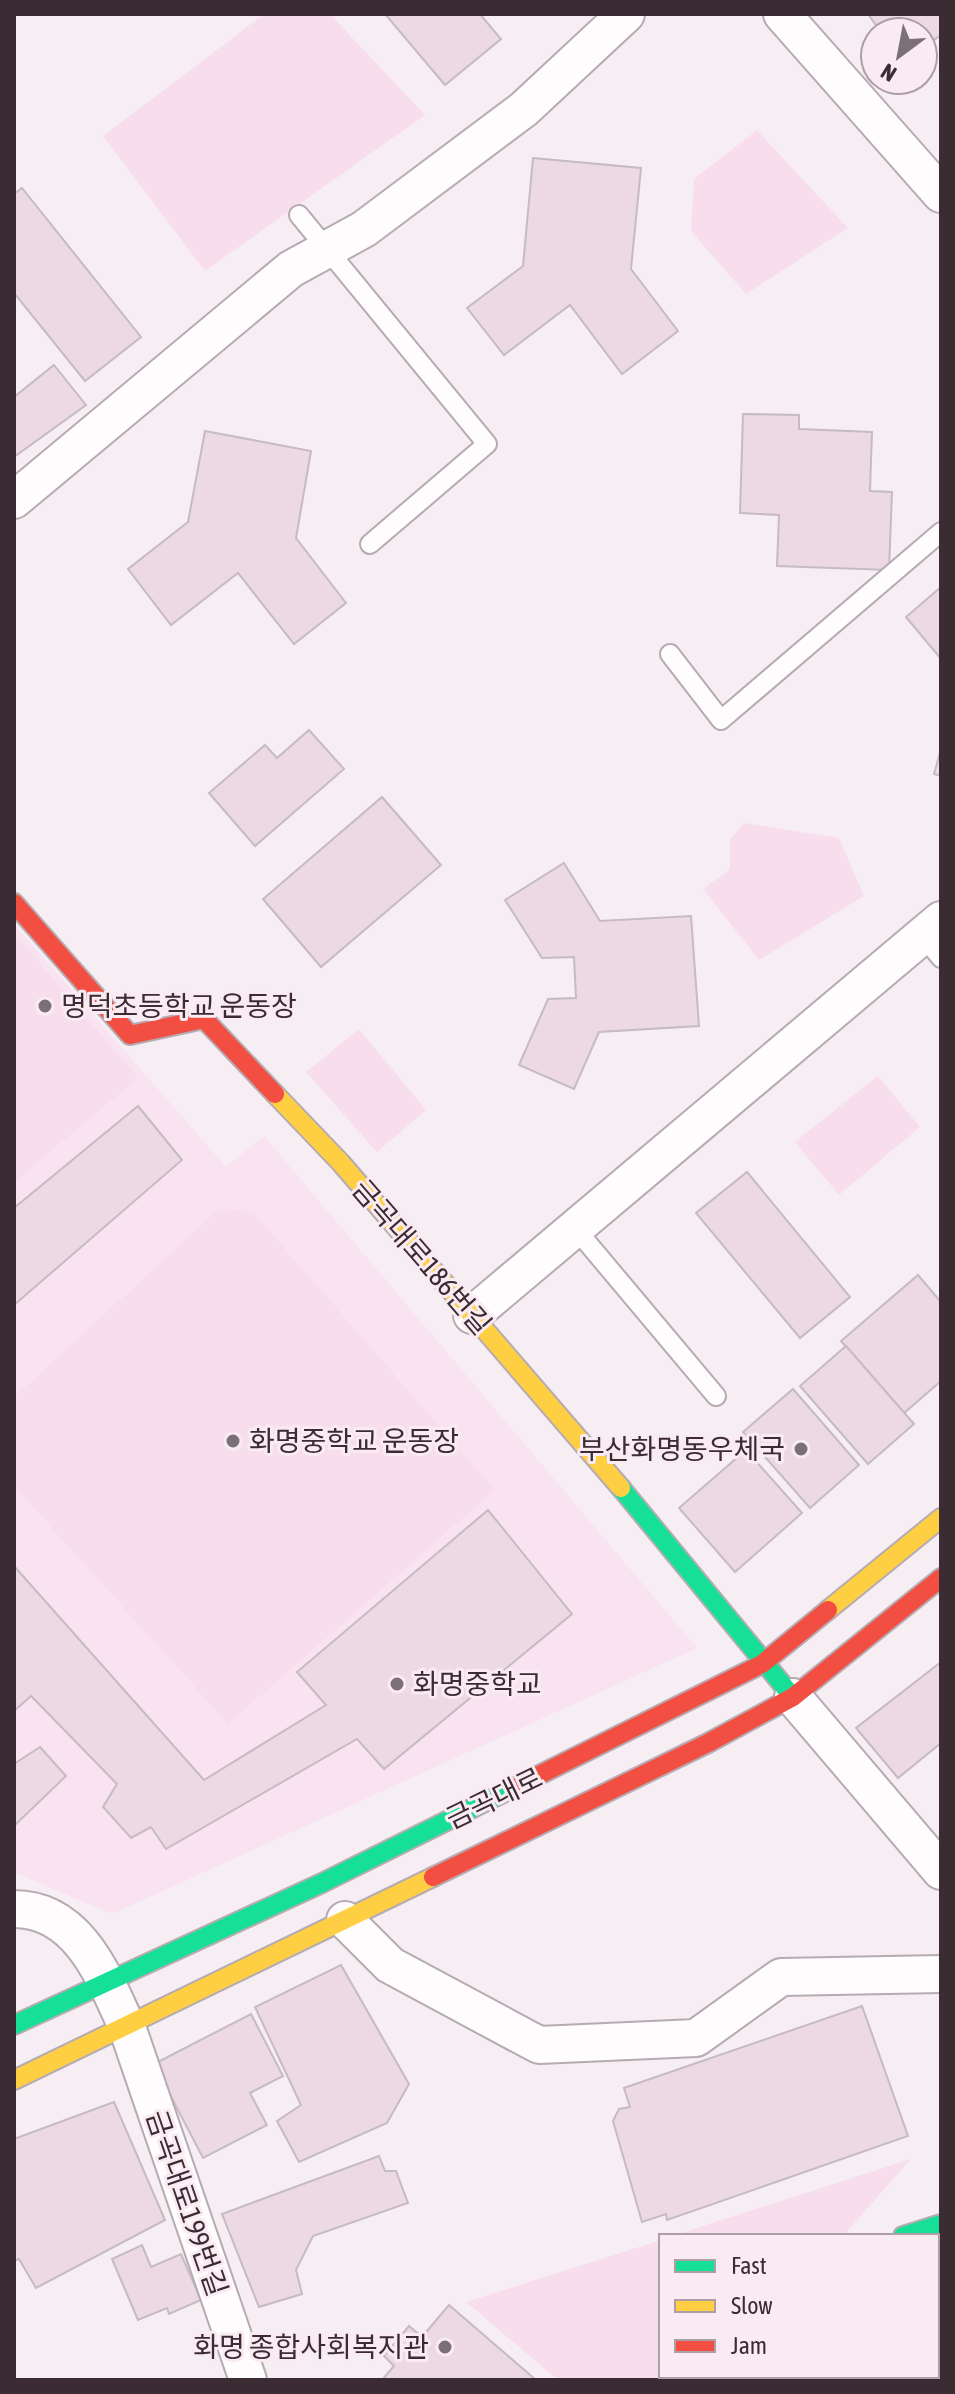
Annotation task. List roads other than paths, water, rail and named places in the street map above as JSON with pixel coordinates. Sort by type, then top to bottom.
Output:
[{"type":"main road","name":"금곡대로186번길","points":[[14,903],[130,1035],[204,1019],[341,1163],[628,1496],[762,1664],[793,1697]]},
{"type":"main road","name":"금곡대로","points":[[14,2025],[322,1883],[762,1664],[941,1518]]},
{"type":"main road","name":"금곡대로","points":[[14,2080],[708,1743],[793,1697],[941,1578]]},
{"type":"main road","points":[[909,2234],[941,2224]]},
{"type":"street","points":[[14,500],[291,269],[364,229],[524,109],[626,14]]},
{"type":"street","points":[[782,14],[941,194]]},
{"type":"street","points":[[472,1315],[575,1228],[935,938]]},
{"type":"street","points":[[793,1697],[941,1871]]},
{"type":"street","name":"금곡대로199번길","points":[[14,1909],[32,1909],[79,1936],[105,1981],[127,2027],[248,2380]]},
{"type":"street","points":[[345,1920],[390,1965],[539,2045],[696,2038],[781,1977],[941,1974]]},
{"type":"lane","points":[[299,215],[487,444],[370,544]]},
{"type":"lane","points":[[670,654],[721,720],[941,532]]},
{"type":"lane","points":[[575,1228],[716,1396]]},
{"type":"place","name":"명덕초등학교 운동장","points":[[45,1006]]},
{"type":"place","name":"화명중학교 운동장","points":[[233,1441]]},
{"type":"place","name":"부산화명동우체국","points":[[801,1449]]},
{"type":"place","name":"화명중학교","points":[[397,1684]]},
{"type":"place","name":"화명 종합사회복지관","points":[[445,2347]]}]
